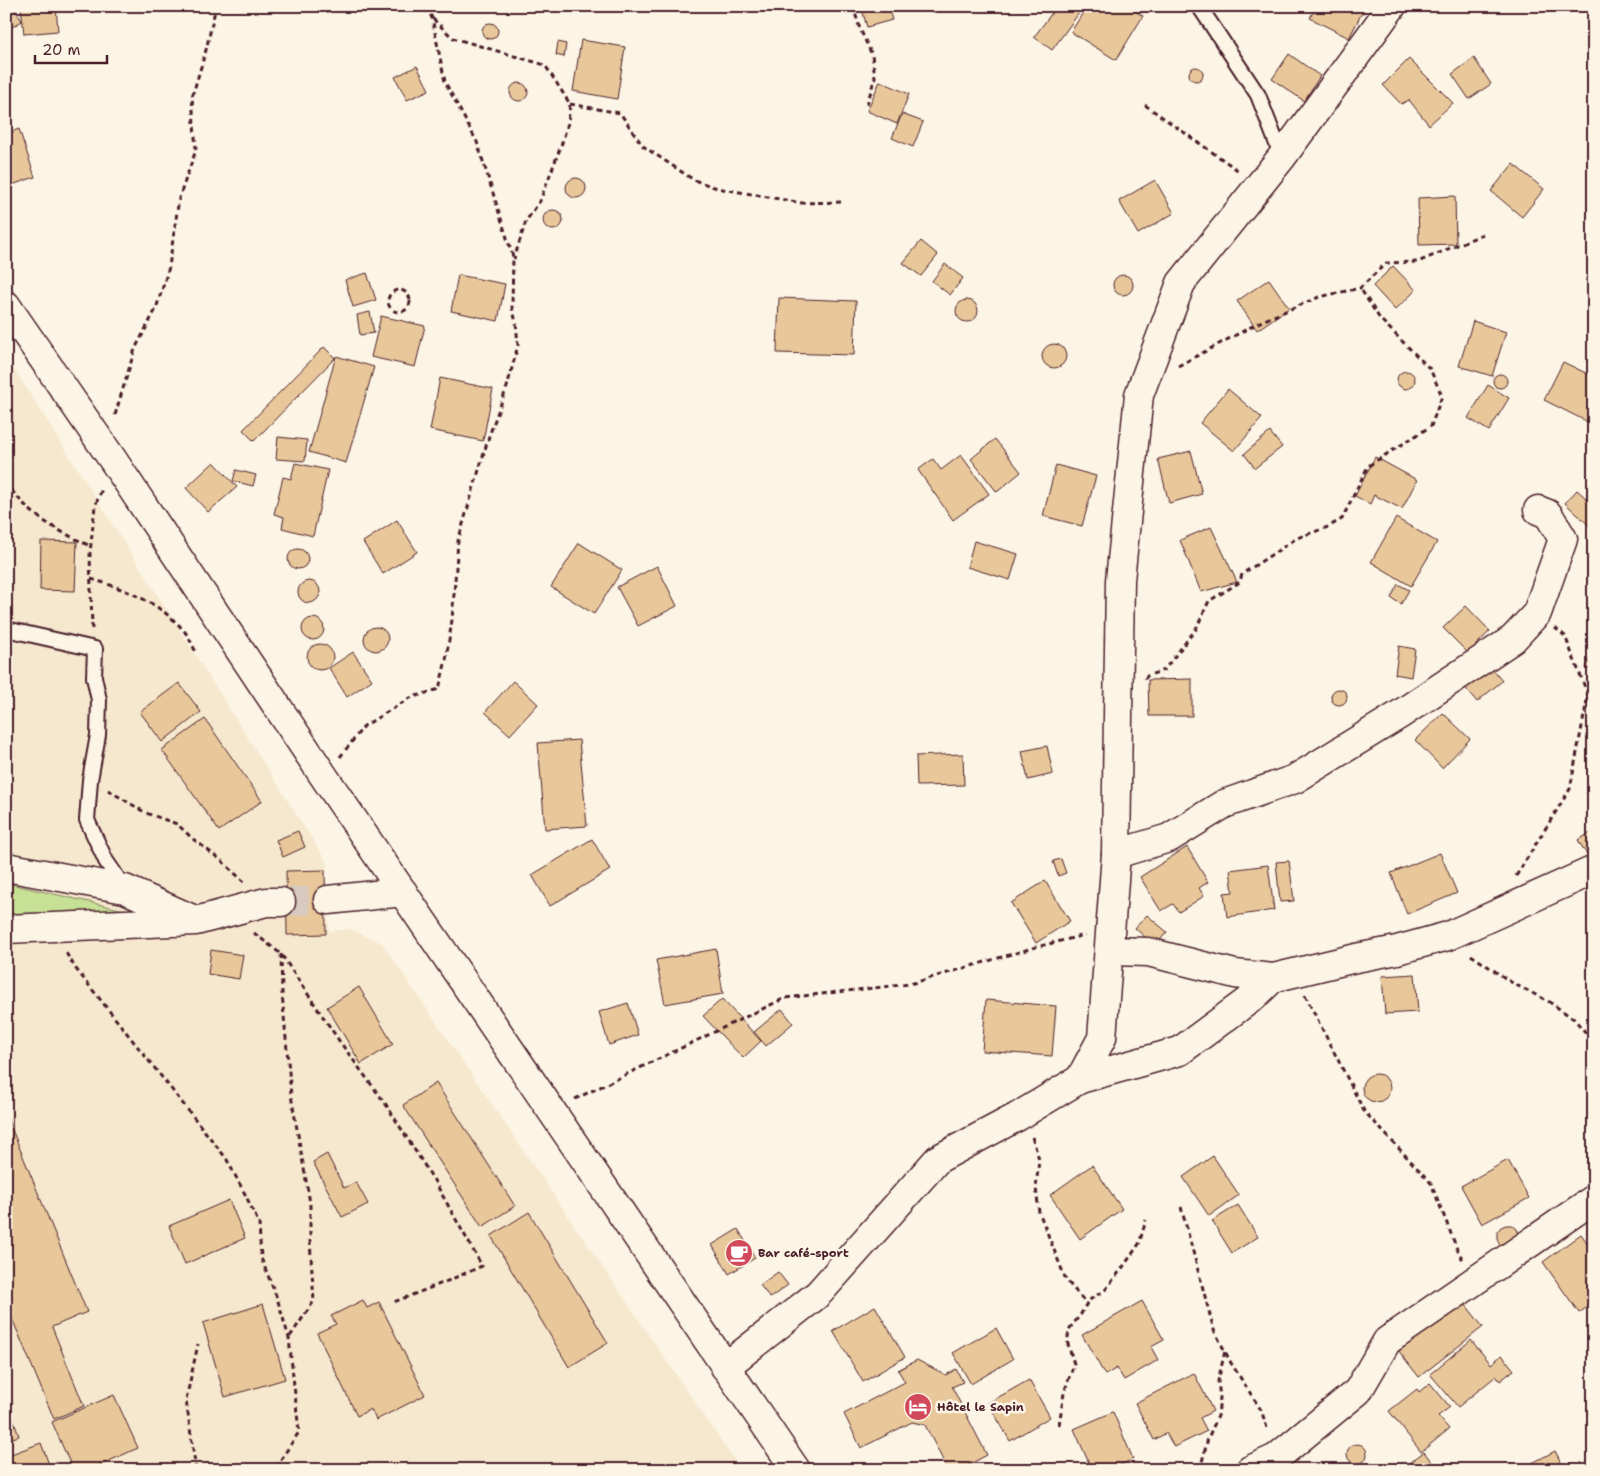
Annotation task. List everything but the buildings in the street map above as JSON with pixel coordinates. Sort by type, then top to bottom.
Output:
[{"type":"main road","points":[[1080,1079],[1102,1038],[1116,854],[1120,580],[1139,395],[1182,283],[1282,157],[1392,6]]},
{"type":"main road","points":[[6,305],[113,460],[325,778],[796,1470]]},
{"type":"main road","points":[[1116,854],[1169,838],[1224,804],[1295,780],[1399,715],[1513,639],[1537,613],[1563,539],[1548,514],[1538,510]]},
{"type":"main road","points":[[6,866],[125,889],[196,921]]},
{"type":"main road","points":[[1110,940],[1148,952],[1235,974],[1283,975],[1397,950],[1448,936],[1594,870]]},
{"type":"main road","points":[[328,900],[403,892]]},
{"type":"main road","points":[[6,929],[196,921],[273,902]]},
{"type":"main road","points":[[725,1367],[818,1294],[938,1159],[1016,1117],[1080,1079],[1180,1051],[1283,975]]},
{"type":"main road","points":[[1250,1470],[1276,1458],[1358,1391],[1387,1340],[1594,1199]]},
{"type":"lane","points":[[1199,6],[1258,95],[1282,157]]},
{"type":"lane","points":[[6,629],[94,649],[94,677],[99,700],[98,735],[90,780],[87,820],[106,861],[125,889]]},
{"type":"path","points":[[114,418],[135,350],[156,309],[169,266],[178,198],[196,150],[192,97],[206,50],[216,6]]},
{"type":"path","points":[[325,778],[364,726],[410,698],[439,689],[446,660],[452,620],[458,541],[486,446],[507,387],[518,345],[516,322],[512,307],[513,257],[477,142],[445,82],[432,18],[426,6]]},
{"type":"path","points":[[853,6],[860,30],[872,56],[875,77],[866,108]]},
{"type":"path","points":[[432,18],[453,38],[545,65],[570,104],[568,123],[561,146],[540,201],[526,221],[513,262]]},
{"type":"path","points":[[570,104],[620,113],[642,146],[694,180],[709,186],[802,203],[844,202]]},
{"type":"path","points":[[1145,105],[1259,185]]},
{"type":"path","points":[[1173,369],[1262,321],[1319,297],[1360,288],[1386,263],[1418,262],[1483,234]]},
{"type":"path","points":[[1141,684],[1147,676],[1164,670],[1196,629],[1209,601],[1240,582],[1242,574],[1297,538],[1328,527],[1342,519],[1368,466],[1431,426],[1442,396],[1430,369],[1380,319],[1360,288]]},
{"type":"path","points":[[402,290],[409,296],[409,304],[404,310],[395,311],[388,306],[388,297],[393,291],[402,290]]},
{"type":"path","points":[[94,649],[91,613],[91,546],[95,506],[113,460]]},
{"type":"path","points":[[6,483],[31,512],[49,526],[91,546]]},
{"type":"path","points":[[91,579],[140,597],[167,612],[186,633],[196,652]]},
{"type":"path","points":[[1514,878],[1570,789],[1588,696],[1564,636],[1537,613]]},
{"type":"path","points":[[90,780],[146,813],[177,824],[193,839],[273,902]]},
{"type":"path","points":[[227,913],[281,954],[340,1042],[385,1102],[435,1182],[482,1266],[394,1302]]},
{"type":"path","points":[[1460,931],[1461,948],[1514,984],[1548,1000],[1574,1019],[1594,1039]]},
{"type":"path","points":[[552,1110],[785,998],[910,984],[1036,947],[1110,940]]},
{"type":"path","points":[[66,952],[76,969],[226,1158],[260,1224],[260,1258],[277,1298],[289,1338],[299,1432],[274,1470]]},
{"type":"path","points":[[281,954],[282,993],[291,1095],[310,1202],[310,1240],[314,1301],[289,1338]]},
{"type":"path","points":[[1283,975],[1364,1111],[1431,1183],[1457,1249],[1474,1280]]},
{"type":"path","points":[[1016,1117],[1033,1138],[1039,1159],[1036,1188],[1039,1212],[1066,1280],[1087,1304]]},
{"type":"path","points":[[1181,1207],[1214,1330],[1261,1410],[1276,1458]]},
{"type":"path","points":[[1059,1425],[1064,1393],[1074,1364],[1066,1341],[1070,1328],[1088,1301],[1106,1289],[1123,1267],[1139,1244],[1146,1220]]},
{"type":"path","points":[[196,1470],[186,1400],[198,1344]]},
{"type":"path","points":[[1200,1470],[1208,1438],[1218,1416],[1220,1398],[1218,1381],[1225,1350]]},
{"type":"shaded area","points":[[6,356],[328,864],[325,871],[329,931],[350,929],[382,943],[741,1470],[6,1470]]},
{"type":"green space","points":[[6,883],[159,918],[6,921]]},
{"type":"tunnel","points":[[281,902],[328,900]]},
{"type":"place","name":"Bar café-sport","points":[[739,1253]]},
{"type":"place","name":"Hôtel le Sapin","points":[[918,1407]]}]
